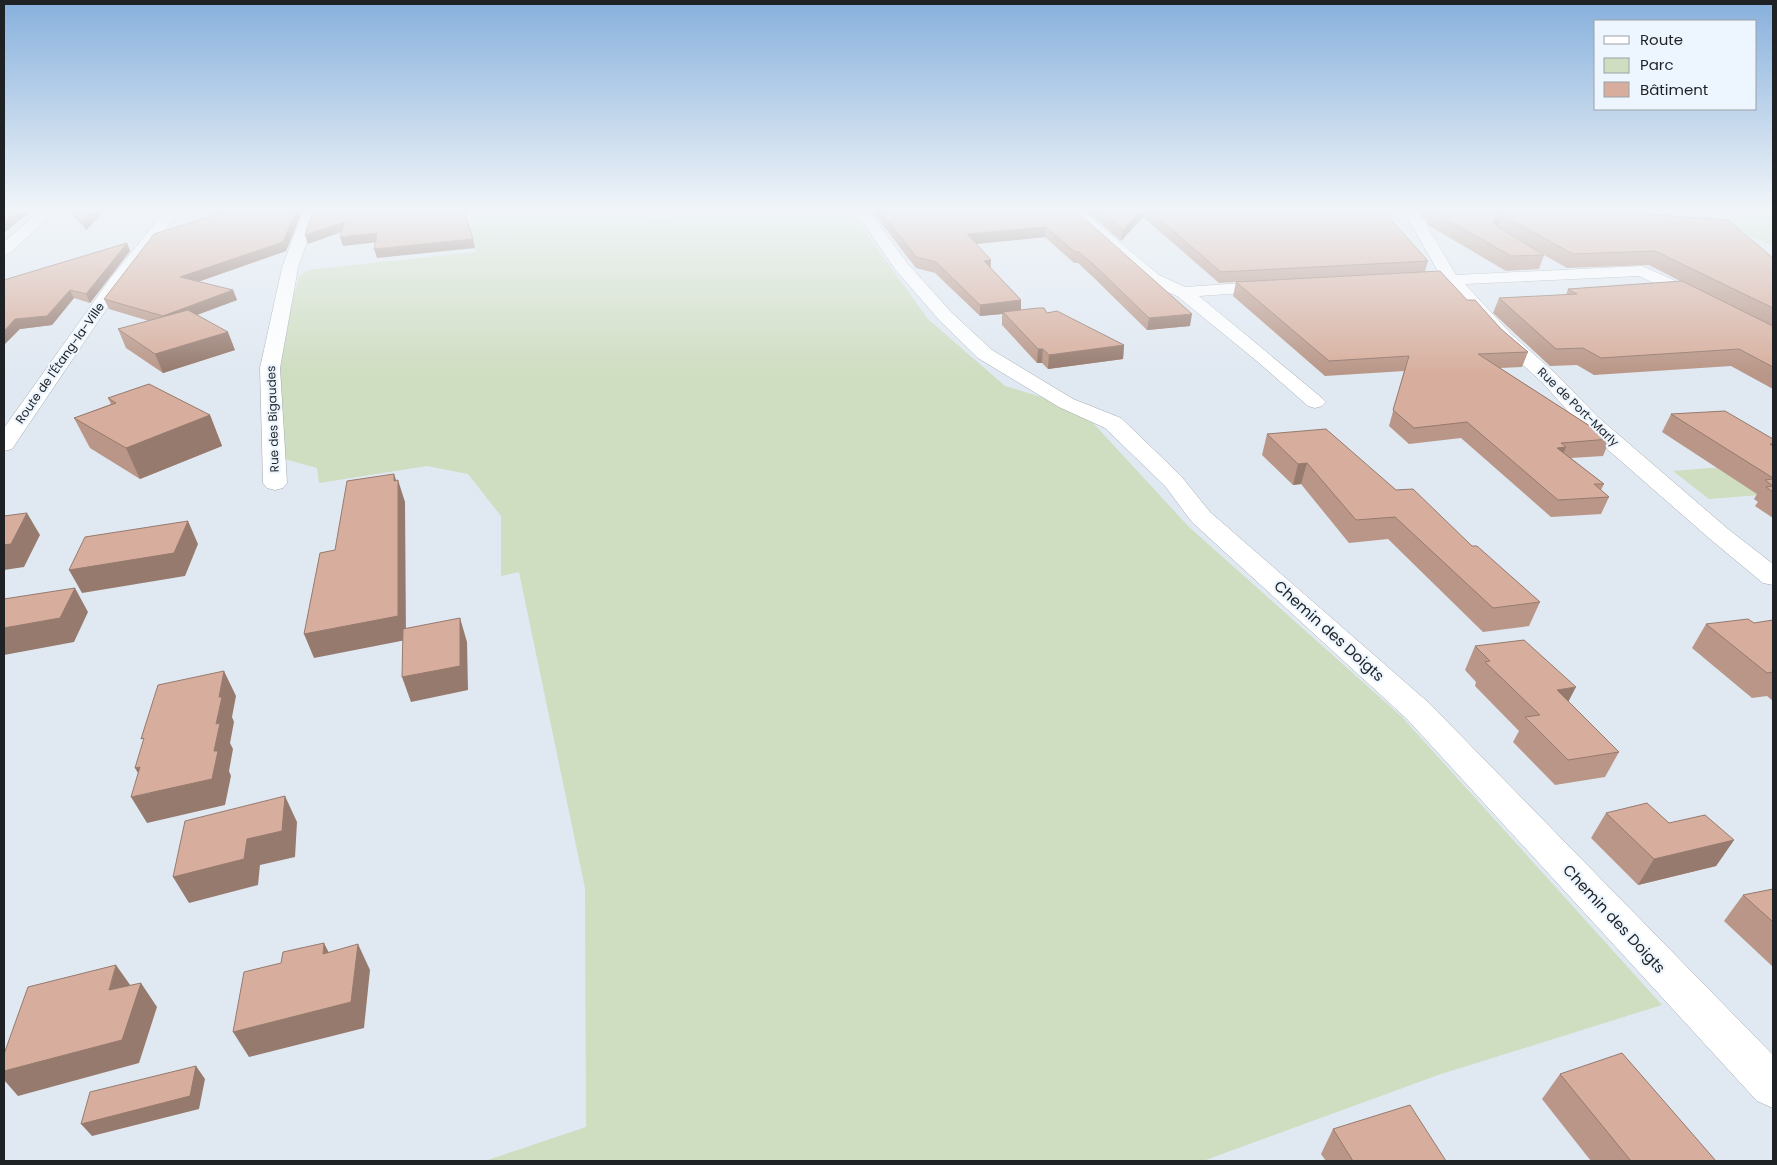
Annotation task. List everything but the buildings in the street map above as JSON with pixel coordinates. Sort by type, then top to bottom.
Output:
[{"type":"street","name":"Route de l'Étang-la-Ville","points":[[4,414],[113,265]]},
{"type":"street","name":"Route de l'Étang-la-Ville","points":[[4,444],[130,265]]},
{"type":"street","name":"Rue des Bigaudes","points":[[275,483],[270,368],[291,265]]},
{"type":"street","name":"Chemin des Doigts","points":[[901,265],[946,317],[985,354],[1066,402],[1113,424],[1173,481],[1202,517],[1418,711],[1773,1086]]},
{"type":"street","points":[[1138,265],[1154,279],[1183,292],[1316,402]]},
{"type":"street","name":"Rue de Port-Marly","points":[[1439,265],[1445,278],[1485,303],[1504,338],[1549,378],[1590,422],[1718,534],[1773,577]]},
{"type":"street","points":[[1547,265],[1564,275]]},
{"type":"street","points":[[1445,278],[1642,271],[1715,306]]},
{"type":"street","points":[[1183,292],[1289,285]]},
{"type":"street","points":[[1646,291],[1682,289]]},
{"type":"green space","points":[[351,265],[889,265],[928,319],[1005,386],[1054,401],[1093,423],[1189,527],[1402,717],[1662,1005],[1438,1075],[1203,1161],[485,1161],[586,1127],[585,888],[519,572],[501,576],[501,516],[468,474],[427,466],[319,483],[317,468],[281,458],[275,364],[299,277],[307,270]]},
{"type":"green space","points":[[1773,463],[1773,494],[1709,499],[1673,471]]}]
